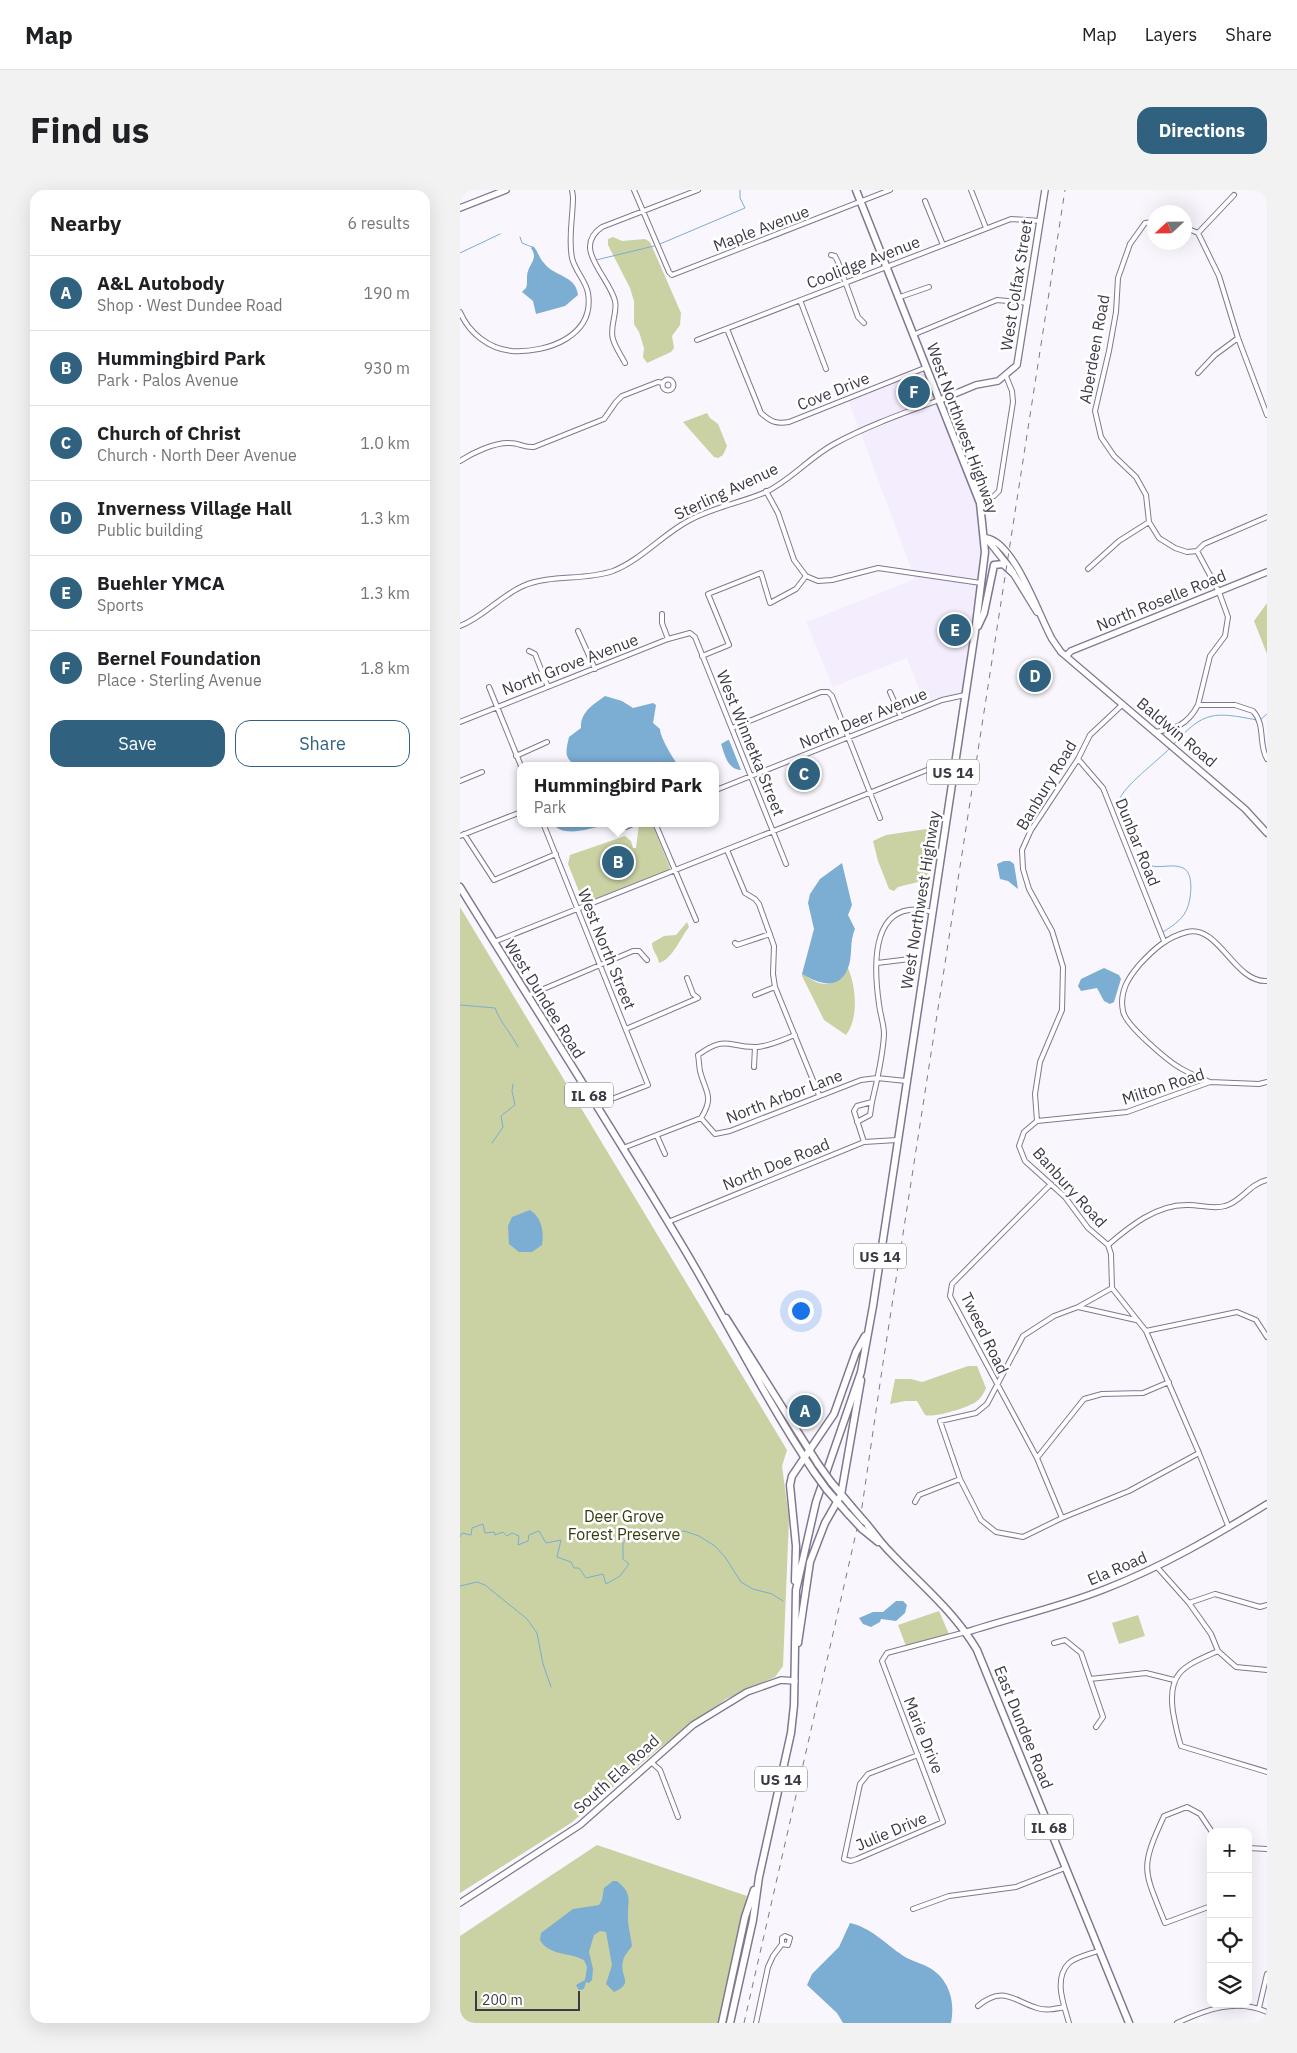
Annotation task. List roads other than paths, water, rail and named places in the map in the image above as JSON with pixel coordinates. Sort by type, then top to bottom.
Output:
[{"type":"main road","points":[[460,208],[506,190]]},
{"type":"main road","name":"West Northwest Highway","points":[[796,1590],[808,1527],[861,1372],[975,632],[986,538],[980,504],[858,190]]},
{"type":"main road","name":"West Colfax Street","points":[[1006,376],[1017,365],[1020,357],[1045,190]]},
{"type":"main road","name":"Sterling Avenue","points":[[940,400],[976,385],[998,381],[1006,376]]},
{"type":"main road","points":[[986,538],[1013,573],[1033,607],[1039,613]]},
{"type":"main road","points":[[986,538],[993,539],[1009,555],[1039,613]]},
{"type":"main road","points":[[975,632],[984,613],[994,565],[1003,564],[1013,573]]},
{"type":"main road","name":"North Roselle Road","points":[[1066,656],[1071,651],[1267,572]]},
{"type":"main road","name":"Baldwin Road","points":[[1039,613],[1052,639],[1066,656],[1245,809],[1267,833]]},
{"type":"main road","name":"West Dundee Road","points":[[460,887],[493,943],[624,1148],[716,1305],[745,1359],[804,1457],[837,1502]]},
{"type":"main road","name":"West Dundee Road","points":[[716,1305],[736,1330],[809,1450],[841,1495]]},
{"type":"main road","points":[[796,1590],[794,1563],[796,1546],[790,1485],[792,1476],[809,1450],[824,1432],[834,1414],[856,1352],[868,1331]]},
{"type":"main road","points":[[794,1664],[807,1572],[825,1523],[841,1495],[861,1388],[861,1372]]},
{"type":"main road","points":[[801,1436],[810,1439],[824,1432]]},
{"type":"main road","name":"East Dundee Road","points":[[841,1495],[888,1550],[946,1607],[967,1632],[977,1650],[1128,2023]]},
{"type":"main road","name":"East Dundee Road","points":[[837,1502],[862,1529],[888,1550]]},
{"type":"main road","name":"Ela Road","points":[[967,1632],[1088,1596],[1157,1567],[1229,1528],[1267,1504]]},
{"type":"main road","points":[[825,1523],[835,1514],[844,1513],[849,1515]]},
{"type":"main road","name":"US 14","points":[[730,2023],[753,1920],[759,1877],[791,1733],[795,1681],[796,1590]]},
{"type":"main road","name":"South Ela Road","points":[[460,1903],[580,1825],[693,1725],[747,1692],[781,1680],[795,1681]]},
{"type":"main road","name":"US 14","points":[[722,2023],[745,1917],[759,1877]]},
{"type":"street","points":[[460,312],[468,327],[478,337],[488,344],[508,350],[526,351],[546,348],[563,341],[578,331],[584,323],[589,309],[588,291],[573,260],[571,250],[572,190]]},
{"type":"street","points":[[634,190],[643,212]]},
{"type":"street","points":[[625,363],[612,338],[615,301],[593,259],[590,240],[594,232],[602,226],[698,190]]},
{"type":"street","points":[[871,190],[874,197]]},
{"type":"street","name":"Maple Avenue","points":[[643,212],[668,272],[676,275],[890,190]]},
{"type":"street","points":[[971,190],[986,228]]},
{"type":"street","points":[[1198,233],[1234,195]]},
{"type":"street","points":[[925,201],[943,245]]},
{"type":"street","name":"Coolidge Avenue","points":[[697,340],[1011,219],[1040,221]]},
{"type":"street","name":"Aberdeen Road","points":[[1147,223],[1130,244],[1118,278],[1116,312],[1095,411],[1102,438],[1114,456],[1136,476],[1146,495],[1148,522]]},
{"type":"street","points":[[1192,230],[1198,233],[1219,276],[1238,338],[1265,401],[1267,415]]},
{"type":"street","points":[[831,255],[835,256],[838,262],[858,317],[864,323]]},
{"type":"street","points":[[900,297],[929,287]]},
{"type":"street","points":[[800,300],[826,368]]},
{"type":"street","points":[[915,334],[997,300],[1028,303]]},
{"type":"street","name":"Cove Drive","points":[[727,329],[761,413],[770,421],[778,424],[789,422],[927,367]]},
{"type":"street","points":[[1198,373],[1215,354],[1238,338]]},
{"type":"street","points":[[994,496],[999,491],[1013,402],[1012,391],[1006,376]]},
{"type":"street","points":[[460,460],[499,444],[510,443],[527,448],[534,447],[604,419],[622,396],[658,382],[663,383]]},
{"type":"street","name":"Sterling Avenue","points":[[460,626],[471,622],[507,594],[532,582],[593,576],[613,571],[648,550],[687,521],[766,491],[833,445],[858,432],[940,400]]},
{"type":"street","points":[[766,491],[778,513],[794,560],[806,576],[818,581],[832,580],[878,568],[982,583]]},
{"type":"street","points":[[1088,569],[1119,542],[1148,522],[1159,538],[1175,548],[1187,552],[1196,551],[1204,544],[1267,517]]},
{"type":"street","points":[[1154,732],[1171,730],[1189,719],[1198,705],[1210,656],[1225,636],[1228,617],[1219,592],[1196,551]]},
{"type":"street","points":[[702,656],[729,645],[708,594],[761,574],[770,603],[796,590],[806,576]]},
{"type":"street","points":[[662,614],[662,623],[668,639]]},
{"type":"street","points":[[578,631],[594,669]]},
{"type":"street","name":"West Winnetka Street","points":[[690,633],[695,637],[786,864]]},
{"type":"street","name":"North Grove Avenue","points":[[460,722],[668,639],[690,633]]},
{"type":"street","points":[[529,651],[535,654],[548,687]]},
{"type":"street","points":[[489,687],[518,762]]},
{"type":"street","points":[[732,728],[821,692],[828,692],[832,696],[880,818]]},
{"type":"street","points":[[890,692],[901,717]]},
{"type":"street","name":"North Deer Avenue","points":[[719,789],[942,700],[965,695]]},
{"type":"street","name":"Banbury Road","points":[[1112,1288],[1111,1254],[1108,1245],[1088,1228],[1065,1197],[1025,1161],[1019,1146],[1024,1132],[1037,1121],[1035,1094],[1040,1062],[1062,1010],[1063,968],[1052,931],[1029,889],[1023,869],[1022,850],[1032,830],[1078,759],[1090,735],[1123,704]]},
{"type":"street","points":[[1198,705],[1235,705],[1252,710],[1262,731],[1263,752],[1267,759]]},
{"type":"street","points":[[1166,741],[1171,730]]},
{"type":"street","points":[[516,756],[547,742]]},
{"type":"street","name":"Dunbar Road","points":[[1078,759],[1102,788],[1164,941]]},
{"type":"street","points":[[493,943],[927,770],[955,762]]},
{"type":"street","points":[[460,781],[482,772]]},
{"type":"street","points":[[517,813],[462,835],[494,880],[556,854]]},
{"type":"street","name":"West North Street","points":[[545,827],[648,1084],[596,1105]]},
{"type":"street","points":[[657,827],[696,920]]},
{"type":"street","points":[[727,850],[745,893],[759,904],[774,946],[773,974],[775,987],[819,1095]]},
{"type":"street","points":[[857,1122],[870,1116],[884,1032],[879,1004],[877,963],[878,940],[881,931],[891,918],[898,914],[911,910],[933,912]]},
{"type":"street","points":[[1210,1082],[1180,1068],[1136,1030],[1123,1013],[1122,992],[1128,980],[1148,956],[1164,941],[1189,931],[1212,936],[1232,962],[1246,973],[1267,981]]},
{"type":"street","points":[[735,943],[737,945],[770,934]]},
{"type":"street","points":[[527,996],[633,951],[638,951],[646,960]]},
{"type":"street","points":[[877,963],[910,959]]},
{"type":"street","points":[[626,1028],[698,998],[693,994],[687,978]]},
{"type":"street","points":[[755,995],[775,987]]},
{"type":"street","points":[[701,1118],[706,1109],[708,1094],[700,1072],[698,1055],[711,1045],[720,1043],[755,1047],[775,1043],[794,1035]]},
{"type":"street","points":[[754,1067],[755,1047]]},
{"type":"street","name":"North Arbor Lane","points":[[624,1148],[701,1118],[715,1134],[730,1131],[861,1080],[877,1078],[906,1081]]},
{"type":"street","name":"Milton Road","points":[[1037,1121],[1127,1112],[1210,1082],[1259,1084],[1267,1082]]},
{"type":"street","points":[[864,1142],[854,1110],[857,1106],[872,1102]]},
{"type":"street","points":[[657,1136],[664,1154]]},
{"type":"street","name":"North Doe Road","points":[[668,1222],[864,1142],[897,1140]]},
{"type":"street","points":[[1108,1245],[1127,1228],[1158,1211],[1182,1205],[1224,1207],[1234,1202],[1257,1183],[1267,1180]]},
{"type":"street","name":"Tweed Road","points":[[1052,1184],[952,1284],[950,1296],[1038,1458],[1062,1518]]},
{"type":"street","points":[[1199,1453],[1129,1492],[1062,1518],[1023,1537],[996,1532],[981,1520],[960,1479],[940,1422],[976,1413],[987,1404],[998,1387],[1023,1336],[1054,1316],[1112,1288],[1146,1332],[1169,1382],[1199,1453],[1229,1528]]},
{"type":"street","points":[[1078,1306],[1136,1320]]},
{"type":"street","points":[[1146,1332],[1237,1312],[1256,1320],[1267,1337]]},
{"type":"street","points":[[1038,1458],[1084,1400],[1102,1394],[1143,1393],[1169,1382]]},
{"type":"street","points":[[915,1502],[919,1495],[960,1479]]},
{"type":"street","points":[[1157,1567],[1189,1603],[1211,1634],[1218,1651],[1236,1668],[1267,1670]]},
{"type":"street","points":[[1189,1603],[1215,1594],[1260,1607],[1267,1605]]},
{"type":"street","name":"Marie Drive","points":[[944,1822],[882,1665],[882,1657],[887,1653],[967,1632]]},
{"type":"street","points":[[1054,1643],[1065,1640],[1081,1653],[1103,1717],[1096,1727]]},
{"type":"street","points":[[1218,1651],[1186,1667],[1174,1680],[1171,1696],[1181,1746],[1267,1772]]},
{"type":"street","points":[[1090,1679],[1146,1673],[1174,1680]]},
{"type":"street","name":"Julie Drive","points":[[918,1755],[868,1774],[863,1778],[843,1856],[847,1860],[857,1859],[944,1822]]},
{"type":"street","points":[[651,1762],[660,1770],[678,1817]]},
{"type":"street","points":[[1207,1907],[1165,1923],[1149,1885],[1145,1866],[1149,1849],[1164,1816],[1187,1807],[1200,1814],[1209,1828]]},
{"type":"street","points":[[1252,1848],[1267,1849]]},
{"type":"street","points":[[913,1910],[949,1896],[1016,1887],[1065,1868]]},
{"type":"street","points":[[756,2023],[768,1967],[782,1944]]},
{"type":"street","points":[[1069,2023],[1060,1988],[1061,1976],[1070,1963],[1098,1950]]},
{"type":"street","points":[[1259,2008],[1267,1974]]},
{"type":"street","points":[[978,2006],[999,1996],[1016,1997],[1037,2008],[1051,2010],[1064,2007]]},
{"type":"street","points":[[1177,2023],[1206,2010],[1223,2006],[1259,2008],[1267,2012]]},
{"type":"water","points":[[533,246],[548,268],[569,280],[576,288],[578,295],[565,306],[536,314],[533,301],[522,292],[526,288],[527,273],[534,257],[531,248]]},
{"type":"water","points":[[605,696],[622,701],[633,708],[653,703],[656,705],[653,723],[660,729],[667,748],[676,762],[572,762],[567,754],[569,737],[581,728],[581,722],[585,713]]},
{"type":"water","points":[[728,740],[741,770],[733,767],[725,757],[721,744]]},
{"type":"water","points":[[556,827],[596,827],[578,831]]},
{"type":"water","points":[[1010,861],[1014,864],[1018,889],[1008,881],[1000,879],[997,864]]},
{"type":"water","points":[[842,863],[852,905],[848,915],[855,929],[850,959],[848,968],[839,980],[834,983],[822,983],[802,974],[814,929],[808,903],[810,894],[820,879]]},
{"type":"water","points":[[1104,968],[1119,975],[1121,979],[1114,1002],[1110,1004],[1104,1001],[1097,988],[1081,991],[1078,986],[1081,979]]},
{"type":"water","points":[[530,1210],[540,1221],[543,1235],[542,1245],[532,1252],[519,1252],[509,1244],[508,1226],[512,1217]]},
{"type":"water","points":[[896,1601],[903,1601],[907,1605],[905,1613],[896,1621],[881,1619],[880,1622],[871,1627],[863,1624],[859,1618],[873,1612],[883,1612]]},
{"type":"water","points":[[613,1881],[617,1881],[628,1894],[628,1921],[632,1946],[623,1961],[624,1986],[614,1992],[606,1984],[612,1965],[606,1932],[600,1931],[594,1935],[589,1952],[593,1969],[592,1980],[589,1983],[586,1982],[584,1989],[579,1990],[576,1985],[585,1980],[587,1967],[584,1960],[549,1949],[540,1940],[541,1933],[573,1909],[599,1905],[604,1888]]},
{"type":"water","points":[[850,1923],[871,1932],[905,1957],[932,1969],[939,1975],[951,1996],[951,2023],[843,2023],[837,2013],[807,1985],[812,1974],[839,1947]]},
{"type":"waterway","points":[[660,244],[745,208],[740,198],[740,190]]},
{"type":"waterway","points":[[460,253],[500,234]]},
{"type":"waterway","points":[[520,237],[522,243],[532,247]]},
{"type":"waterway","points":[[596,260],[654,246]]},
{"type":"waterway","points":[[1260,720],[1267,714]]},
{"type":"waterway","points":[[1174,744],[1194,725],[1202,719],[1211,716],[1220,715],[1257,720]]},
{"type":"waterway","points":[[1122,816],[1118,805],[1122,795],[1134,781],[1170,748]]},
{"type":"waterway","points":[[1124,821],[1126,825]]},
{"type":"waterway","points":[[1128,829],[1136,849]]},
{"type":"waterway","points":[[1138,854],[1142,861],[1153,866],[1177,866],[1183,868],[1187,871],[1191,881],[1189,901],[1184,915],[1163,932]]},
{"type":"waterway","points":[[460,1005],[495,1008],[518,1047]]},
{"type":"waterway","points":[[492,1143],[503,1127],[501,1116],[515,1105],[512,1091],[513,1084]]},
{"type":"waterway","points":[[460,1537],[462,1533],[471,1535],[472,1528],[483,1524],[485,1533],[494,1532],[495,1535],[503,1532],[507,1536],[512,1533],[519,1536],[518,1545],[528,1541],[529,1535],[539,1531],[546,1543],[561,1540],[557,1557],[571,1562],[574,1568],[579,1568],[586,1578],[603,1574],[606,1584],[620,1576],[629,1564],[623,1559],[623,1544],[626,1538],[636,1536],[647,1529],[661,1533],[669,1530],[672,1533],[684,1531],[699,1536],[715,1546],[725,1557],[741,1582],[753,1589],[772,1594],[783,1601]]},
{"type":"waterway","points":[[460,1586],[477,1582],[485,1585],[527,1619],[537,1633],[543,1664],[551,1687]]},
{"type":"railway","points":[[744,2023],[862,1507],[1065,190]]},
{"type":"place","name":"Bernel Foundation","points":[[914,392]]},
{"type":"place","name":"Buehler YMCA","points":[[955,630]]},
{"type":"place","name":"Inverness Village Hall","points":[[1035,676]]},
{"type":"place","name":"Church of Christ","points":[[804,774]]},
{"type":"place","name":"Hummingbird Park","points":[[618,862]]},
{"type":"place","name":"A&L Autobody","points":[[805,1411]]},
{"type":"park label","name":"Deer Grove Forest Preserve","points":[[624,1525]]}]
